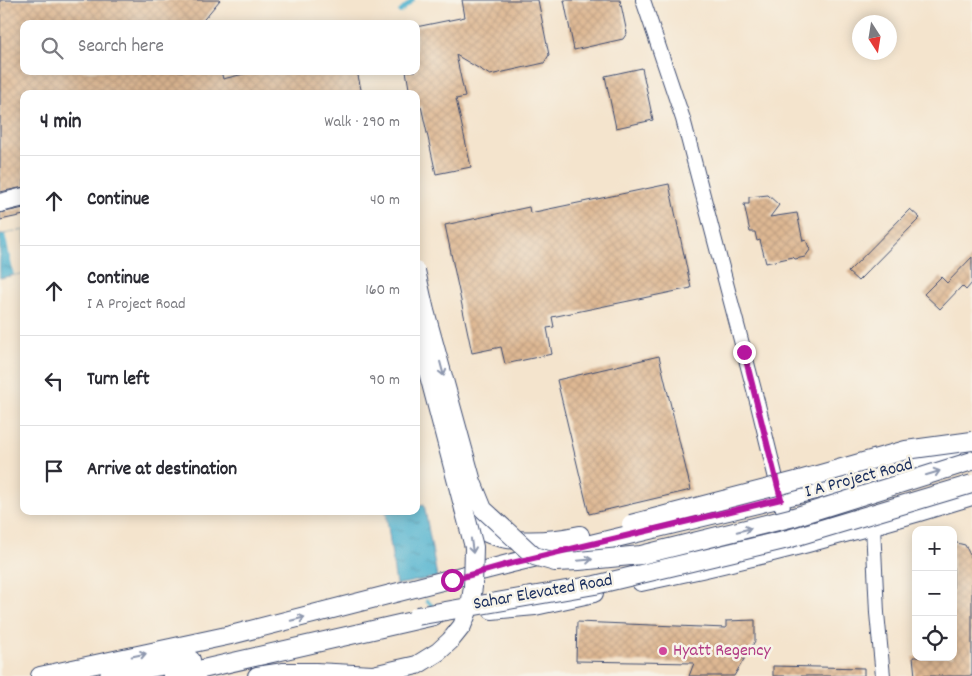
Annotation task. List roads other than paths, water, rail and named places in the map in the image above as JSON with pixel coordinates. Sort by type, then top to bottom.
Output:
[{"type":"main road","points":[[0,203],[20,198]]},
{"type":"main road","name":"Sahar Elevated Road","points":[[420,289],[472,482],[483,509],[534,556],[555,562],[640,555],[794,517],[972,461]]},
{"type":"main road","points":[[256,676],[284,672],[373,675],[417,665],[450,642],[462,626],[470,606],[473,586],[474,546],[423,353],[425,311]]},
{"type":"main road","points":[[420,372],[429,390],[448,471],[456,496],[475,525],[492,535],[528,542],[557,540],[631,524],[906,450],[972,441]]},
{"type":"main road","name":"I A Project Road","points":[[106,672],[231,636],[512,563],[781,499],[972,449]]},
{"type":"main road","name":"Sahar Elevated Road","points":[[106,672],[594,585],[788,539],[972,484]]},
{"type":"main road","points":[[172,676],[446,614],[535,606],[700,570],[873,526],[972,496]]},
{"type":"main road","points":[[40,676],[81,672],[106,672]]},
{"type":"street","points":[[643,0],[684,119],[781,499],[791,548]]},
{"type":"street","points":[[873,526],[877,613],[883,676]]},
{"type":"water","points":[[20,231],[20,274],[0,278],[0,235]]},
{"type":"water","points":[[424,504],[437,577],[396,585],[386,515],[420,515],[420,505]]},
{"type":"waterway","points":[[400,12],[413,0]]},
{"type":"waterway","points":[[427,601],[434,608]]},
{"type":"place","name":"Hyatt Regency","points":[[663,651]]}]
